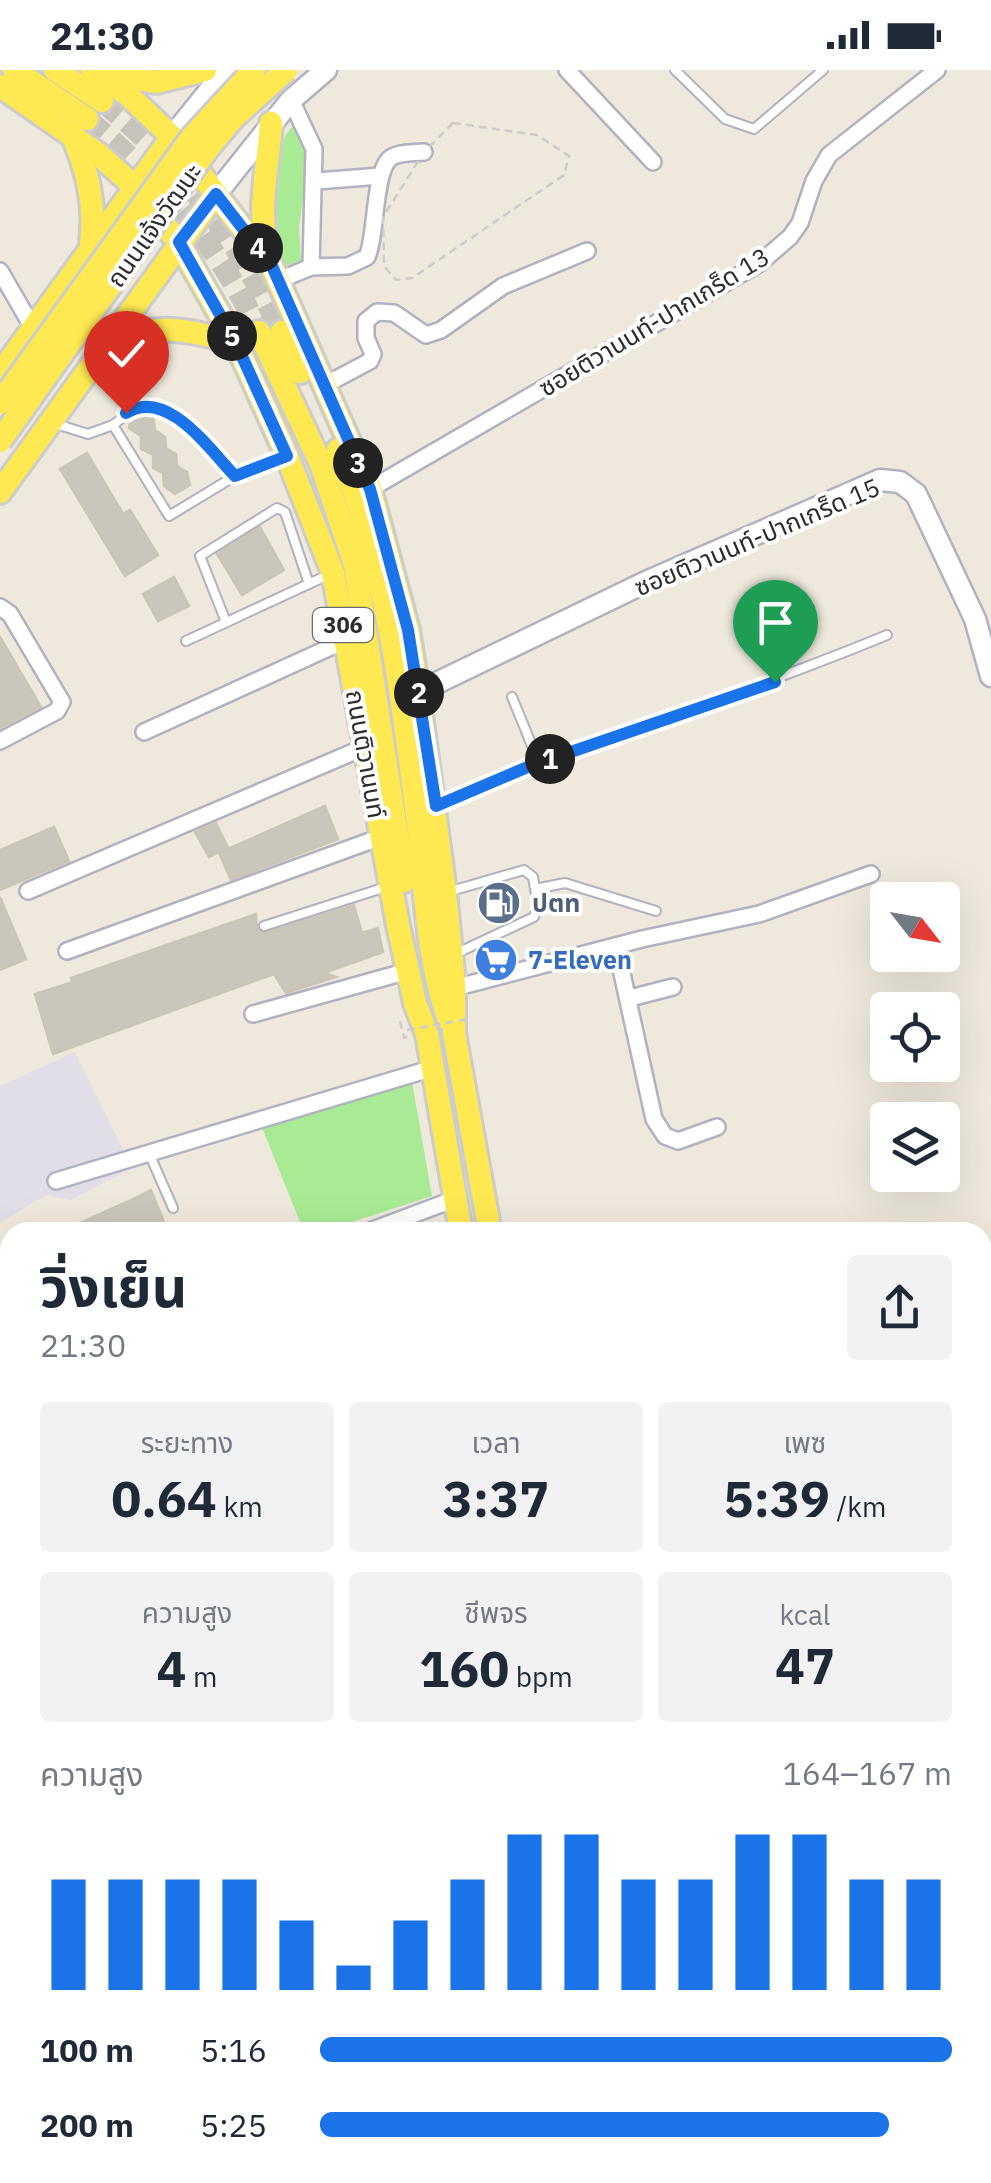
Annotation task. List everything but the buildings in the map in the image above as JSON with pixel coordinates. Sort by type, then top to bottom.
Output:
[{"type":"main road","name":"306","points":[[14,70],[87,117]]},
{"type":"main road","name":"306","points":[[55,70],[87,117]]},
{"type":"main road","name":"306","points":[[93,70],[128,95],[172,137],[274,274],[370,489],[408,630],[436,806],[454,988],[489,1222]]},
{"type":"main road","points":[[93,70],[156,82],[206,70]]},
{"type":"main road","name":"ถนนแจ้งวัฒนะ","points":[[0,403],[193,136],[254,70]]},
{"type":"main road","name":"ถนนแจ้งวัฒนะ","points":[[0,440],[208,148],[233,118],[286,70]]},
{"type":"main road","name":"ถนนติวานนท์","points":[[0,86],[87,117],[134,186],[179,242],[236,343],[287,456],[332,573],[417,1032],[433,1068],[459,1222]]},
{"type":"main road","points":[[87,117],[93,224],[90,246]]},
{"type":"main road","points":[[270,123],[261,189],[263,236],[274,274]]},
{"type":"main road","name":"ถนนแจ้งวัฒนะ","points":[[0,374],[172,137]]},
{"type":"main road","name":"ถนนแจ้งวัฒนะ","points":[[4,486],[216,194]]},
{"type":"main road","points":[[105,345],[132,332],[166,328],[236,343]]},
{"type":"main road","name":"306","points":[[417,1032],[426,998],[354,565],[321,464],[270,332],[340,455],[384,602],[414,793],[435,980],[461,1026]]},
{"type":"main road","points":[[0,458],[4,486]]},
{"type":"street","name":"ถนนแจ้งวัฒนะ","points":[[172,137],[226,70]]},
{"type":"street","name":"ถนนแจ้งวัฒนะ","points":[[216,194],[270,123],[326,70]]},
{"type":"street","points":[[568,70],[653,162]]},
{"type":"street","name":"ซอยติวานนท์-ปากเกร็ด 13","points":[[370,489],[760,262],[790,237],[800,223],[814,181],[830,154],[937,70]]},
{"type":"street","points":[[291,100],[314,149],[311,267]]},
{"type":"street","points":[[274,274],[348,266],[367,257],[380,176],[392,156],[424,152]]},
{"type":"street","points":[[316,181],[380,176]]},
{"type":"street","points":[[323,386],[370,361],[373,354],[364,328],[377,312],[394,313],[426,335],[440,330],[503,286],[587,250]]},
{"type":"street","points":[[0,272],[33,328]]},
{"type":"street","name":"ซอยติวานนท์-ปากเกร็ด 15","points":[[418,692],[646,582],[880,480],[900,482],[916,494],[975,620],[991,676]]},
{"type":"street","points":[[0,607],[10,614],[62,702],[57,712],[0,741]]},
{"type":"street","points":[[144,732],[346,640]]},
{"type":"street","points":[[28,892],[365,747]]},
{"type":"street","points":[[67,951],[382,837]]},
{"type":"street","points":[[454,988],[759,914],[870,874]]},
{"type":"street","points":[[616,946],[654,1119],[666,1136],[678,1141],[717,1127]]},
{"type":"street","points":[[253,1014],[408,972]]},
{"type":"street","points":[[630,998],[674,987]]},
{"type":"street","points":[[56,1181],[433,1068]]},
{"type":"street","points":[[394,1222],[455,1199]]},
{"type":"lane","points":[[674,70],[725,119],[754,129],[823,70]]},
{"type":"lane","points":[[50,422],[88,434],[113,425],[139,405],[158,407],[177,418],[235,476]]},
{"type":"lane","points":[[113,425],[166,515],[174,515],[235,476],[287,456]]},
{"type":"lane","points":[[226,622],[200,556],[277,508],[285,512],[309,584]]},
{"type":"lane","points":[[186,640],[332,573]]},
{"type":"lane","points":[[436,806],[539,763],[775,682],[887,635]]},
{"type":"lane","points":[[512,696],[539,763]]},
{"type":"lane","points":[[445,892],[524,870],[533,878],[538,906],[534,917],[450,956]]},
{"type":"lane","points":[[536,889],[565,882],[656,911]]},
{"type":"lane","points":[[264,926],[390,886]]},
{"type":"lane","points":[[149,1154],[172,1208]]},
{"type":"path","points":[[453,122],[536,136],[569,156],[564,175],[412,278],[396,280],[384,266],[383,218],[424,152],[453,122]]},
{"type":"path","points":[[417,1032],[461,1026]]},
{"type":"shaded area","points":[[75,1052],[132,1168],[71,1200],[46,1195],[0,1222],[0,1086]]},
{"type":"green space","points":[[297,122],[309,161],[299,226],[301,261],[274,269],[269,191],[277,153]]},
{"type":"green space","points":[[411,1076],[432,1196],[352,1222],[300,1222],[261,1125]]},
{"type":"tunnel","points":[[102,101],[160,153],[206,206],[245,264],[282,332]]},
{"type":"tunnel","points":[[87,119],[186,216],[225,270],[259,332]]},
{"type":"place","name":"ปตท","points":[[499,903]]},
{"type":"place","name":"7-Eleven","points":[[496,960]]},
{"type":"route","points":[[126,413],[139,405],[158,407],[177,418],[235,476],[287,456],[236,343],[179,242],[216,194],[272,266],[370,489],[408,630],[436,806],[530,766],[775,682]]}]
